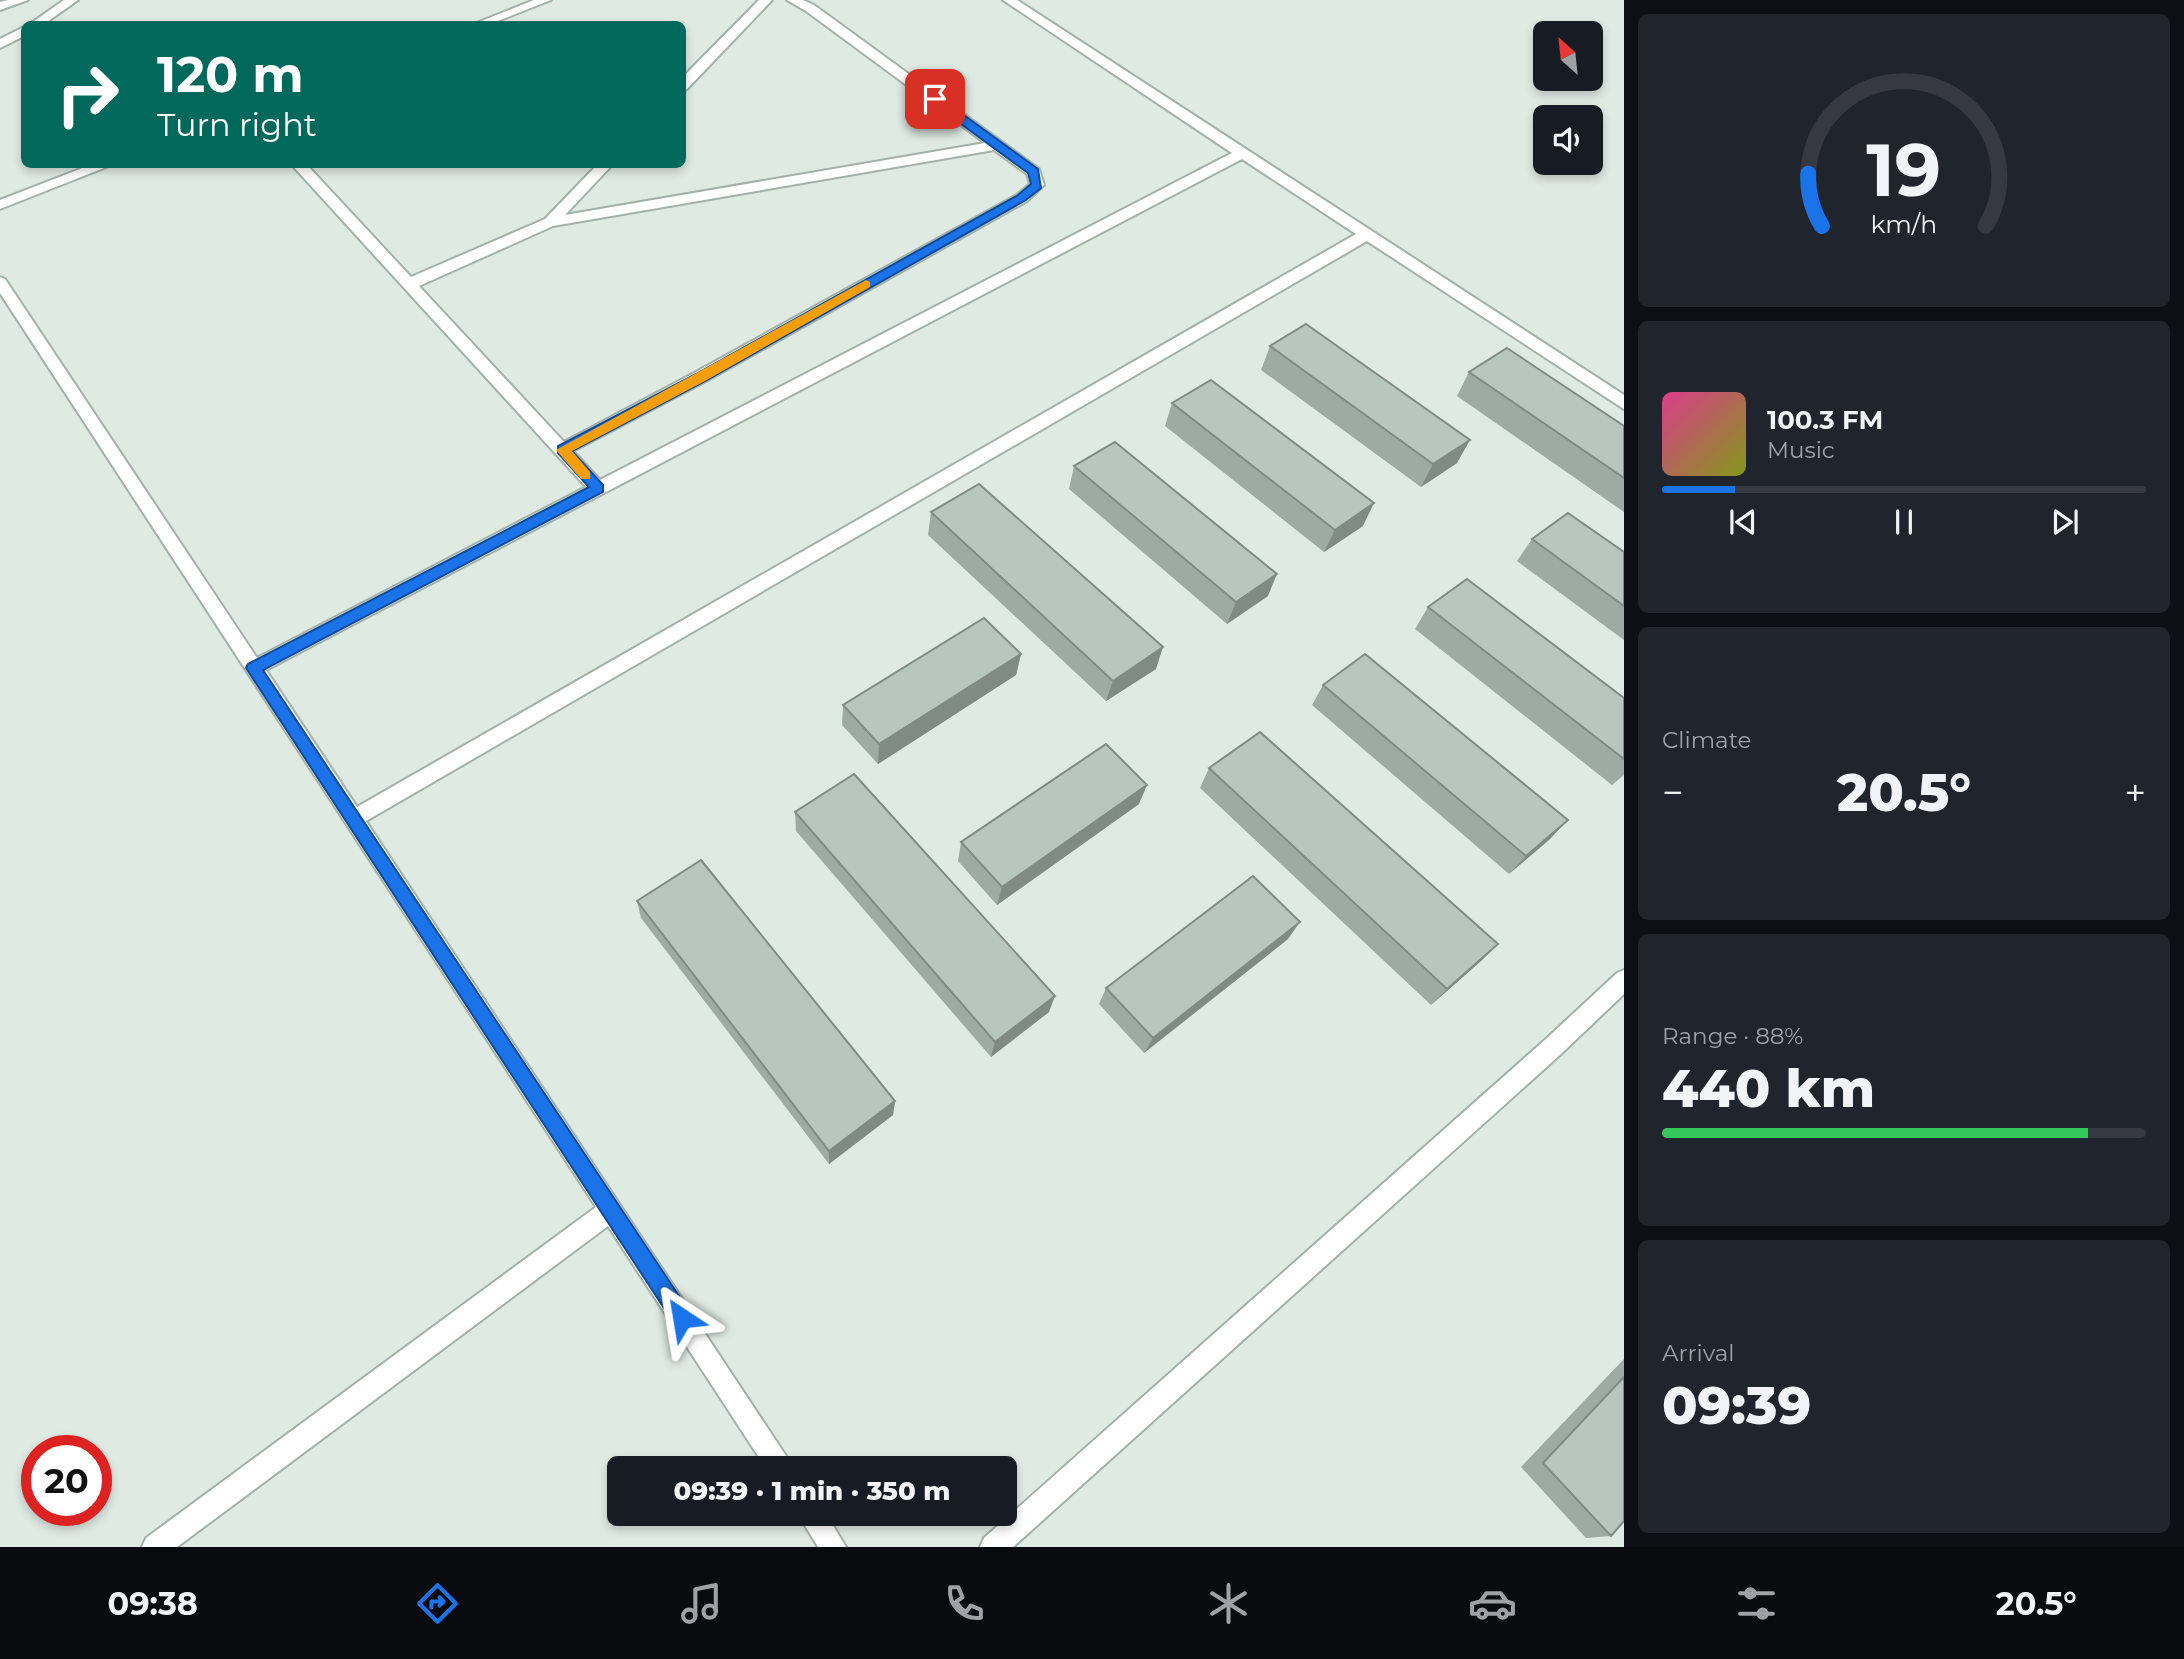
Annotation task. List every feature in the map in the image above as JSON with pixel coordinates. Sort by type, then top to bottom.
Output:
[{"type":"lane","points":[[0,6],[22,0]]},
{"type":"lane","points":[[40,21],[72,0]]},
{"type":"lane","points":[[488,21],[545,0]]},
{"type":"lane","points":[[686,82],[766,0]]},
{"type":"lane","points":[[562,450],[700,377],[1022,198],[1037,185],[1034,172],[810,8],[793,0]]},
{"type":"lane","points":[[1009,0],[1624,403]]},
{"type":"lane","points":[[0,44],[21,33]]},
{"type":"lane","points":[[409,284],[550,222],[997,145]]},
{"type":"lane","points":[[254,668],[1244,152]]},
{"type":"lane","points":[[0,205],[97,168]]},
{"type":"lane","points":[[302,168],[598,489]]},
{"type":"lane","points":[[550,222],[602,168]]},
{"type":"lane","points":[[353,819],[1368,234]]},
{"type":"lane","points":[[0,282],[773,1456]]},
{"type":"lane","points":[[993,1547],[1554,1046],[1624,980]]},
{"type":"lane","points":[[155,1547],[611,1210]]},
{"type":"lane","points":[[819,1526],[833,1547]]},
{"type":"building","points":[[1306,324],[1470,440],[1433,464],[1270,346]]},
{"type":"building","points":[[1507,348],[1624,426],[1624,478],[1469,372]]},
{"type":"building","points":[[1211,380],[1374,503],[1335,530],[1172,403]]},
{"type":"building","points":[[1115,442],[1277,574],[1236,602],[1074,466]]},
{"type":"building","points":[[979,484],[1163,647],[1113,681],[931,512]]},
{"type":"building","points":[[1568,513],[1624,552],[1624,606],[1532,539]]},
{"type":"building","points":[[1467,579],[1624,698],[1624,759],[1428,607]]},
{"type":"building","points":[[984,618],[1021,654],[879,744],[843,705]]},
{"type":"building","points":[[1365,654],[1568,820],[1526,856],[1323,685]]},
{"type":"building","points":[[1260,732],[1498,944],[1447,989],[1209,768]]},
{"type":"building","points":[[1106,744],[1147,785],[1002,887],[961,842]]},
{"type":"building","points":[[854,774],[1055,996],[995,1042],[795,812]]},
{"type":"building","points":[[701,860],[895,1101],[829,1151],[637,901]]},
{"type":"building","points":[[1253,876],[1300,922],[1153,1038],[1106,988]]},
{"type":"building","points":[[1624,1377],[1624,1521],[1611,1536],[1543,1463]]},
{"type":"slow traffic","points":[[586,475],[562,450],[866,284]]},
{"type":"route","points":[[682,1318],[254,668],[598,489],[562,450],[700,377],[1022,198],[1037,185],[1034,172],[935,99]]}]
